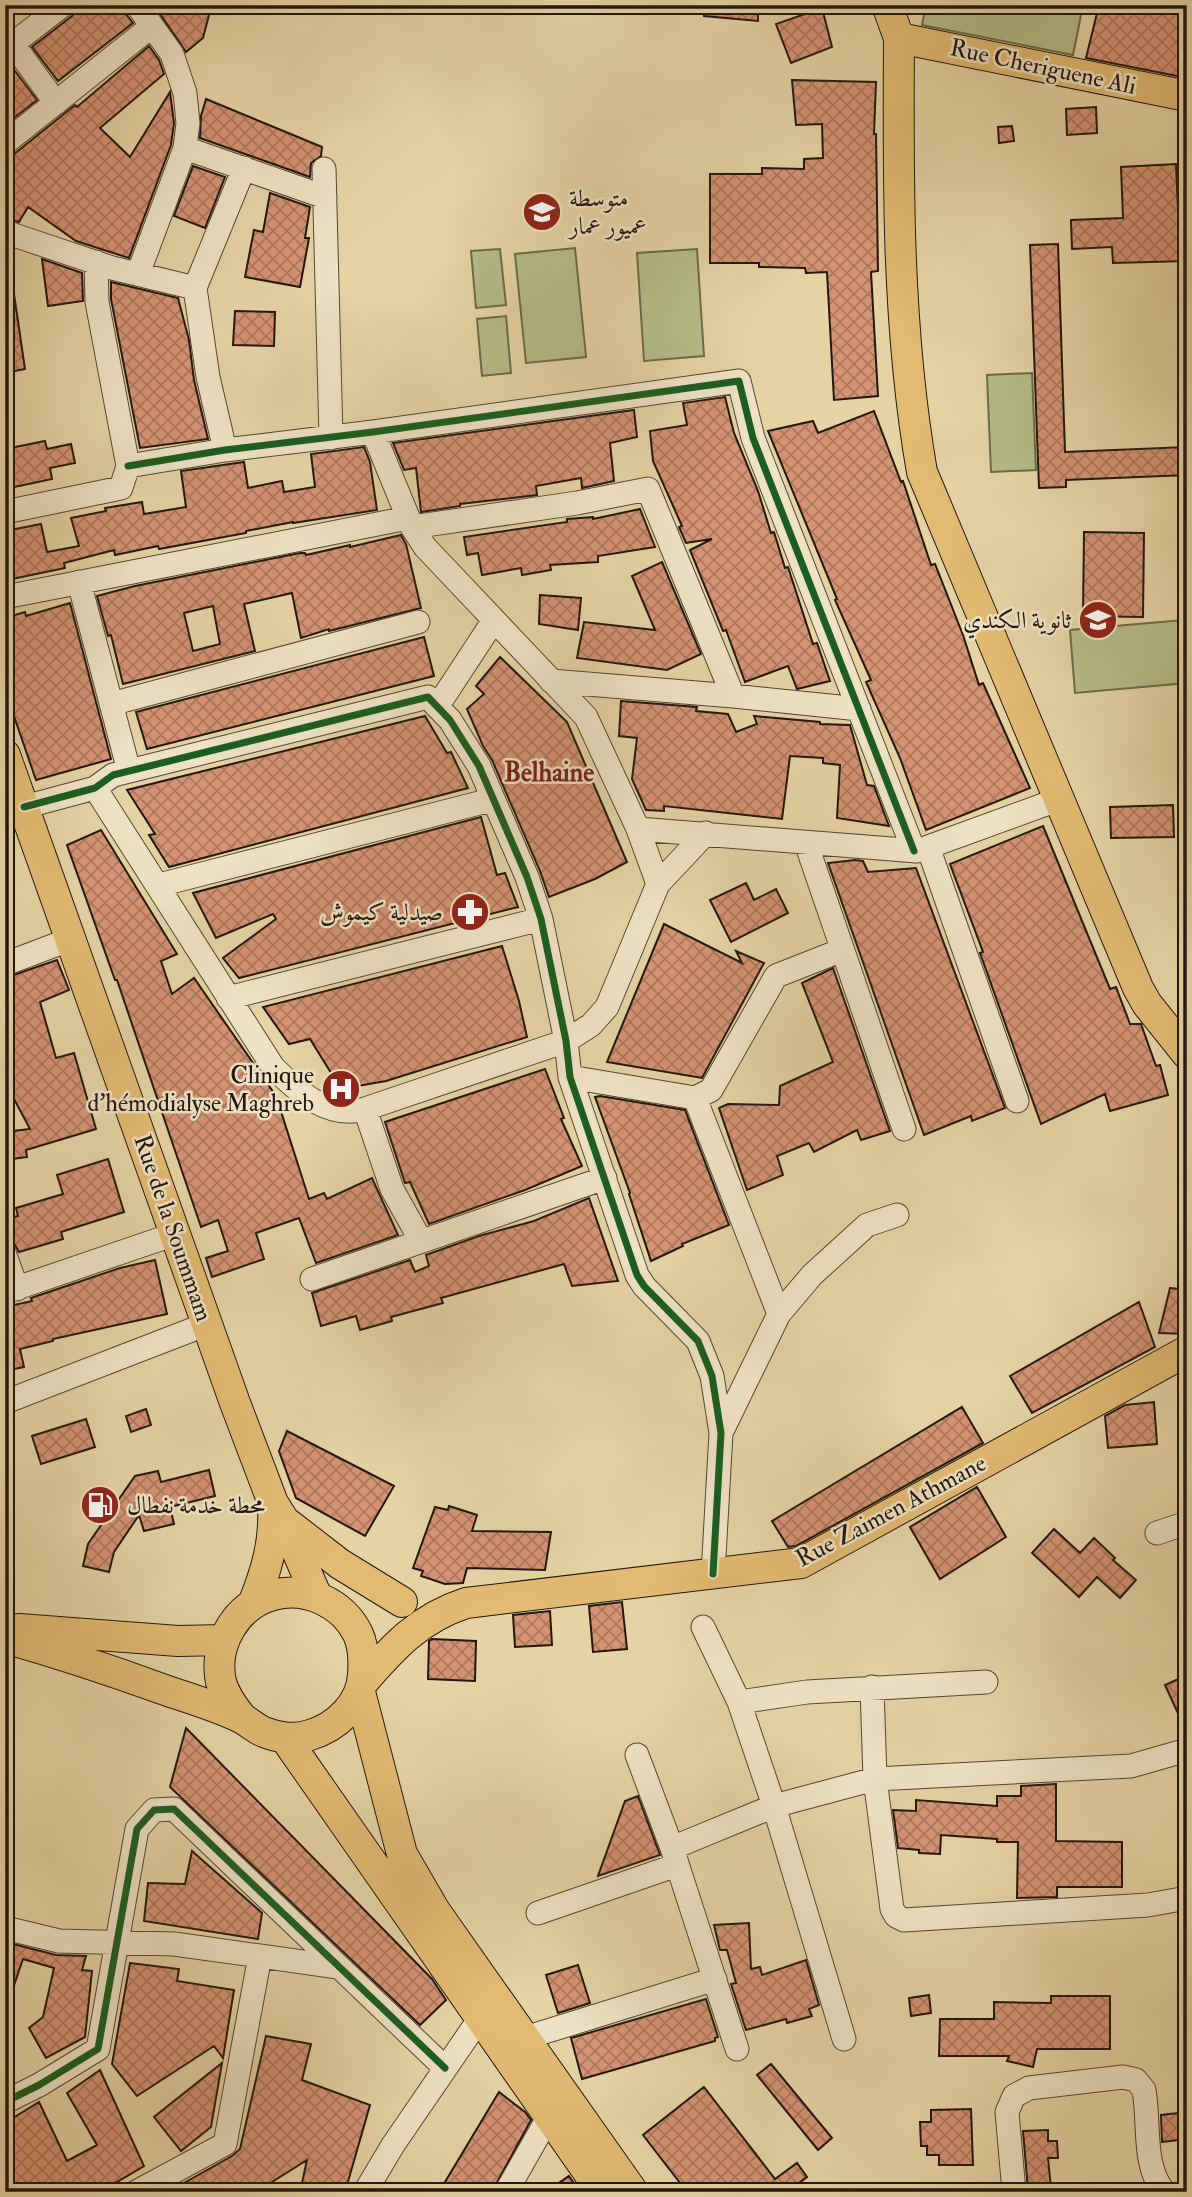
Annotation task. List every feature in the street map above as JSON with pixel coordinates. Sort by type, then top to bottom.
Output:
[{"type":"main road","points":[[887,5],[899,38],[901,260],[911,400],[922,472],[1138,988],[1147,1004],[1187,1054]]},
{"type":"main road","name":"Rue Cheriguene Ali","points":[[899,38],[1187,96]]},
{"type":"main road","name":"Rue de la Soummam","points":[[5,755],[207,1324],[278,1511],[320,1598]]},
{"type":"main road","name":"Rue Zaimen Athmane","points":[[446,1609],[466,1603],[801,1563],[1187,1351]]},
{"type":"main road","points":[[253,1604],[269,1560],[278,1511],[340,1564],[402,1602]]},
{"type":"main road","points":[[242,1718],[229,1702],[221,1682],[220,1660],[224,1640],[233,1624],[253,1604],[273,1595],[295,1592],[320,1598],[402,1602],[446,1609]]},
{"type":"main road","points":[[320,1598],[344,1614],[358,1634],[365,1658],[361,1687],[402,1854],[435,1911],[525,2038],[556,2105],[602,2192]]},
{"type":"main road","points":[[5,1638],[106,1669],[242,1718],[262,1732],[285,1738],[308,1737],[330,1728],[348,1712],[361,1687],[393,1648],[409,1633],[446,1609]]},
{"type":"main road","points":[[5,1628],[178,1641],[224,1640]]},
{"type":"main road","points":[[285,1738],[480,2018],[633,2192]]},
{"type":"street","points":[[28,5],[33,29]]},
{"type":"street","points":[[56,103],[9,47],[63,5]]},
{"type":"street","points":[[137,5],[172,54],[185,93],[188,123],[185,148],[138,274]]},
{"type":"street","points":[[5,143],[152,26]]},
{"type":"street","points":[[185,148],[325,197]]},
{"type":"street","points":[[225,450],[208,377],[195,288],[244,168]]},
{"type":"street","points":[[324,169],[331,438]]},
{"type":"street","points":[[5,232],[96,262],[195,288]]},
{"type":"street","points":[[5,512],[121,488],[128,466],[97,302],[96,262]]},
{"type":"street","points":[[128,466],[225,450],[331,438],[738,381],[752,438],[859,709],[921,849],[1017,1101]]},
{"type":"street","points":[[373,432],[410,522],[425,547],[586,717],[638,829],[658,884]]},
{"type":"street","points":[[5,597],[410,522],[577,503],[648,489],[733,696]]},
{"type":"street","points":[[79,582],[129,771]]},
{"type":"street","points":[[437,706],[494,620]]},
{"type":"street","points":[[111,704],[418,622]]},
{"type":"street","points":[[551,681],[859,709]]},
{"type":"street","points":[[24,807],[95,788],[113,775],[428,697],[450,720],[479,766],[491,800],[527,877],[541,919],[566,1041],[570,1077],[638,1275],[659,1302],[698,1341],[712,1376],[720,1433],[713,1574]]},
{"type":"street","points":[[95,788],[273,1067],[310,1099],[330,1109],[353,1112],[566,1041],[591,1025],[607,1007],[658,884],[706,833]]},
{"type":"street","points":[[638,829],[806,843],[921,849],[1060,799]]},
{"type":"street","points":[[159,886],[491,800]]},
{"type":"street","points":[[806,843],[904,1129]]},
{"type":"street","points":[[228,998],[541,919]]},
{"type":"street","points":[[5,964],[71,939]]},
{"type":"street","points":[[570,1077],[695,1098],[711,1090],[776,976],[842,950]]},
{"type":"street","points":[[695,1098],[779,1314]]},
{"type":"street","points":[[365,1109],[392,1189],[421,1241]]},
{"type":"street","points":[[312,1279],[605,1178]]},
{"type":"street","points":[[720,1433],[779,1314],[812,1275],[867,1225],[897,1215]]},
{"type":"street","points":[[5,1255],[11,1290],[175,1234]]},
{"type":"street","points":[[5,1402],[207,1324]]},
{"type":"street","points":[[1157,1534],[1187,1523]]},
{"type":"street","points":[[703,1627],[740,1702],[844,2039]]},
{"type":"street","points":[[740,1702],[788,1694],[872,1687],[986,1682]]},
{"type":"street","points":[[872,1687],[875,1779],[892,1909],[896,1916],[904,1920],[1148,1905],[1187,1898]]},
{"type":"street","points":[[538,1913],[675,1857],[774,1806],[875,1779],[1131,1766],[1187,1751]]},
{"type":"street","points":[[637,1755],[675,1857],[737,2049]]},
{"type":"street","points":[[5,2102],[98,2049],[137,1829],[154,1810],[174,1809],[445,2068]]},
{"type":"street","points":[[5,1928],[59,1941],[174,1944],[338,1967]]},
{"type":"street","points":[[136,2192],[225,2144],[260,1956]]},
{"type":"street","points":[[525,2038],[715,1979]]},
{"type":"street","points":[[365,2192],[393,2145],[480,2018]]},
{"type":"street","points":[[1014,2192],[1007,2112],[1014,2096],[1029,2088],[1123,2077],[1136,2080],[1144,2090],[1151,2168],[1164,2192]]},
{"type":"street","points":[[506,2192],[556,2105]]},
{"type":"green space","points":[[926,5],[1083,5],[1073,55],[922,25]]},
{"type":"green space","points":[[575,248],[586,357],[526,363],[515,254]]},
{"type":"green space","points":[[500,249],[506,305],[476,308],[471,251]]},
{"type":"green space","points":[[697,249],[704,356],[644,361],[637,253]]},
{"type":"green space","points":[[506,316],[511,373],[482,376],[477,319]]},
{"type":"green space","points":[[1032,373],[1036,470],[991,472],[987,375]]},
{"type":"green space","points":[[1183,620],[1187,683],[1075,693],[1070,630]]},
{"type":"building","points":[[81,5],[123,5],[125,13],[133,23],[58,81],[32,47],[72,16]]},
{"type":"building","points":[[154,5],[204,5],[209,15],[203,38],[186,52]]},
{"type":"building","points":[[704,5],[758,5],[758,21],[704,16]]},
{"type":"building","points":[[1099,5],[1187,5],[1187,78],[1086,58]]},
{"type":"building","points":[[822,8],[832,47],[791,63],[776,24]]},
{"type":"building","points":[[149,46],[159,60],[164,74],[100,128],[130,157],[170,92],[174,123],[171,145],[129,258],[76,241],[28,207],[19,222],[5,218],[5,157],[14,154],[75,105],[77,107]]},
{"type":"building","points":[[9,63],[37,100],[5,125],[5,64]]},
{"type":"building","points":[[792,80],[876,82],[874,134],[878,271],[871,272],[878,396],[834,400],[827,272],[806,273],[805,268],[759,267],[759,263],[710,263],[710,174],[762,174],[762,168],[804,169],[804,159],[823,158],[822,124],[796,125]]},
{"type":"building","points":[[206,99],[322,147],[321,156],[311,163],[310,177],[200,138],[201,116]]},
{"type":"building","points":[[1096,107],[1097,133],[1067,135],[1066,109]]},
{"type":"building","points":[[1012,126],[1014,141],[999,143],[998,127]]},
{"type":"building","points":[[1176,164],[1178,210],[1187,210],[1187,261],[1113,263],[1112,247],[1072,249],[1071,220],[1123,218],[1121,167]]},
{"type":"building","points":[[193,166],[225,177],[205,228],[174,216]]},
{"type":"building","points":[[270,193],[310,207],[305,238],[309,238],[300,287],[245,277],[254,230],[263,232]]},
{"type":"building","points":[[1058,244],[1065,452],[1187,447],[1187,475],[1066,480],[1066,487],[1039,488],[1030,245]]},
{"type":"building","points":[[42,259],[82,273],[83,301],[48,306]]},
{"type":"building","points":[[111,282],[178,298],[208,439],[140,448],[111,299]]},
{"type":"building","points":[[14,294],[25,369],[5,373],[5,295]]},
{"type":"building","points":[[235,311],[275,312],[274,346],[233,345]]},
{"type":"building","points":[[725,397],[734,433],[758,491],[771,533],[774,532],[785,568],[788,567],[813,644],[817,643],[830,681],[797,689],[788,666],[745,682],[726,630],[723,631],[690,550],[712,539],[686,543],[679,527],[682,526],[653,461],[650,431],[687,425],[683,403]]},
{"type":"building","points":[[634,410],[637,437],[610,443],[614,481],[582,488],[581,478],[536,486],[537,495],[460,504],[421,512],[416,468],[404,470],[393,443]]},
{"type":"building","points":[[874,411],[901,482],[903,481],[931,565],[935,564],[963,635],[979,685],[983,683],[1030,788],[926,830],[900,758],[866,682],[871,680],[835,600],[837,599],[768,431],[813,421],[818,433]]},
{"type":"building","points":[[45,441],[47,449],[71,444],[75,463],[50,468],[52,479],[5,489],[5,449]]},
{"type":"building","points":[[364,447],[370,462],[377,510],[293,522],[159,549],[158,546],[115,555],[114,550],[64,563],[65,568],[12,579],[11,571],[5,572],[5,531],[41,524],[47,552],[79,546],[71,518],[106,511],[105,508],[142,502],[144,514],[186,507],[181,471],[244,462],[248,488],[282,481],[284,492],[315,487],[311,454]]},
{"type":"building","points":[[640,509],[655,547],[598,556],[598,562],[550,565],[551,570],[522,575],[521,568],[482,575],[478,553],[467,555],[464,537],[567,522],[567,519],[593,519]]},
{"type":"building","points":[[1084,532],[1144,533],[1143,617],[1083,616]]},
{"type":"building","points":[[401,535],[406,544],[421,608],[301,638],[292,593],[244,604],[255,651],[123,684],[111,635],[108,636],[97,596],[300,553],[306,555]],"holes":[[[213,606],[220,644],[193,651],[184,613]]]},
{"type":"building","points":[[662,562],[701,654],[667,670],[577,658],[584,622],[655,630],[632,576]]},
{"type":"building","points":[[540,595],[581,598],[578,630],[539,624]]},
{"type":"building","points":[[70,603],[111,759],[36,780],[5,690],[5,618],[25,612],[26,616]]},
{"type":"building","points":[[424,637],[434,676],[147,749],[136,712]]},
{"type":"building","points":[[500,657],[567,722],[627,862],[595,879],[549,897],[492,760],[467,709],[484,694],[476,686]]},
{"type":"building","points":[[621,701],[697,707],[696,711],[728,714],[736,732],[757,724],[754,716],[850,725],[867,785],[874,786],[889,826],[837,818],[840,765],[823,763],[823,758],[790,756],[782,819],[664,806],[664,811],[646,810],[632,779],[637,738],[619,736]]},
{"type":"building","points":[[425,716],[447,753],[451,752],[468,788],[169,867],[149,835],[155,834],[127,790]]},
{"type":"building","points":[[1173,805],[1174,837],[1111,838],[1110,807]]},
{"type":"building","points":[[481,817],[497,875],[505,873],[518,907],[239,978],[223,958],[276,919],[273,914],[216,938],[193,893]]},
{"type":"building","points":[[1043,826],[1110,989],[1116,987],[1130,1024],[1141,1024],[1156,1066],[1160,1065],[1168,1095],[1110,1111],[1105,1094],[1041,1124],[950,864]]},
{"type":"building","points":[[101,830],[177,954],[161,961],[172,994],[194,978],[276,1096],[309,1199],[324,1193],[327,1199],[372,1178],[398,1235],[316,1263],[299,1218],[256,1233],[264,1259],[212,1277],[206,1258],[228,1251],[218,1220],[201,1227],[117,980],[67,845]]},
{"type":"building","points":[[863,861],[868,872],[916,868],[1005,1108],[972,1121],[971,1116],[924,1135],[828,863]]},
{"type":"building","points":[[746,883],[754,900],[776,889],[788,913],[731,942],[710,900]]},
{"type":"building","points":[[664,924],[742,963],[736,951],[764,963],[702,1078],[607,1062]]},
{"type":"building","points":[[502,946],[527,1037],[386,1081],[341,1089],[310,1039],[289,1044],[263,1007]]},
{"type":"building","points":[[57,960],[69,990],[40,1002],[56,1058],[74,1053],[96,1129],[26,1150],[27,1157],[5,1160],[5,1132],[30,1129],[13,1097],[5,1101],[5,978]]},
{"type":"building","points":[[833,968],[890,1131],[861,1140],[857,1130],[814,1152],[809,1143],[777,1156],[783,1175],[747,1190],[719,1108],[728,1104],[779,1105],[780,1086],[833,1062],[802,983]]},
{"type":"building","points":[[545,1069],[564,1118],[561,1119],[582,1166],[525,1190],[429,1224],[410,1182],[405,1183],[385,1122]]},
{"type":"building","points":[[595,1097],[685,1110],[729,1225],[682,1244],[683,1246],[651,1261],[630,1193]]},
{"type":"building","points":[[108,1159],[124,1212],[61,1232],[63,1239],[19,1252],[15,1245],[8,1241],[5,1219],[18,1216],[16,1208],[63,1194],[57,1175]]},
{"type":"building","points":[[589,1198],[618,1281],[572,1286],[564,1264],[441,1298],[443,1303],[391,1317],[392,1321],[360,1330],[356,1316],[321,1326],[312,1293],[410,1260],[415,1272],[429,1266],[426,1255],[479,1236],[534,1221]]},
{"type":"building","points":[[155,1260],[167,1314],[20,1349],[24,1367],[5,1371],[5,1307],[32,1301],[31,1298],[120,1268]]},
{"type":"building","points":[[1170,1288],[1187,1290],[1187,1334],[1159,1333]]},
{"type":"building","points":[[1139,1302],[1155,1347],[1032,1413],[1010,1376]]},
{"type":"building","points":[[1154,1402],[1157,1444],[1108,1448],[1105,1416],[1125,1405]]},
{"type":"building","points":[[962,1407],[983,1443],[796,1546],[788,1547],[772,1521]]},
{"type":"building","points":[[146,1409],[151,1425],[131,1432],[126,1416]]},
{"type":"building","points":[[86,1419],[95,1447],[41,1464],[32,1436]]},
{"type":"building","points":[[287,1431],[394,1486],[365,1536],[296,1498],[279,1451]]},
{"type":"building","points":[[209,1470],[215,1496],[170,1507],[174,1524],[144,1531],[139,1515],[114,1552],[109,1572],[83,1566],[88,1544],[135,1476],[158,1471],[161,1482]]},
{"type":"building","points":[[977,1487],[1006,1537],[940,1579],[910,1527]]},
{"type":"building","points":[[449,1506],[477,1515],[472,1531],[551,1532],[545,1570],[467,1568],[463,1583],[445,1584],[421,1576],[423,1571],[413,1568],[435,1507],[448,1510]]},
{"type":"building","points":[[1054,1529],[1080,1553],[1094,1538],[1115,1558],[1113,1560],[1136,1580],[1120,1598],[1097,1577],[1079,1597],[1032,1553]]},
{"type":"building","points":[[622,1602],[627,1649],[593,1652],[589,1606]]},
{"type":"building","points":[[550,1611],[552,1645],[515,1647],[513,1615]]},
{"type":"building","points":[[429,1641],[476,1641],[475,1681],[428,1679]]},
{"type":"building","points":[[1187,1675],[1187,1733],[1165,1685]]},
{"type":"building","points":[[186,1728],[432,1979],[446,2000],[420,2025],[170,1787]]},
{"type":"building","points":[[1056,1784],[1056,1841],[1122,1842],[1122,1887],[1057,1887],[1057,1897],[1017,1898],[1018,1842],[941,1835],[940,1854],[898,1848],[893,1810],[916,1811],[916,1800],[997,1806],[997,1796],[1021,1796],[1021,1786]]},
{"type":"building","points":[[638,1796],[660,1855],[598,1876],[625,1801]]},
{"type":"building","points":[[192,1851],[262,1913],[258,1939],[144,1921],[148,1883],[185,1884]]},
{"type":"building","points":[[749,1923],[751,1969],[760,1967],[762,1975],[806,1960],[819,2005],[809,2009],[812,2016],[787,2023],[786,2019],[746,2030],[731,1984],[736,1983],[727,1950],[720,1950],[714,1925]]},
{"type":"building","points":[[13,1944],[56,1955],[86,1956],[82,1970],[92,1971],[85,2037],[46,2058],[29,2028],[43,2017],[54,1968],[23,1959],[8,2003],[5,2002],[5,1966]]},
{"type":"building","points":[[130,1963],[179,1969],[177,1981],[234,1990],[223,2058],[214,2046],[137,2096],[112,2064]]},
{"type":"building","points":[[578,1965],[590,2003],[558,2013],[546,1975]]},
{"type":"building","points":[[929,1995],[931,2013],[911,2016],[909,1998]]},
{"type":"building","points":[[1051,1996],[1110,1996],[1110,2049],[1037,2049],[1033,2067],[1007,2061],[1009,2056],[939,2056],[940,2019],[994,2019],[994,2002],[1051,2003]]},
{"type":"building","points":[[706,1999],[718,2037],[715,2041],[582,2079],[571,2038]]},
{"type":"building","points":[[266,2036],[311,2044],[302,2080],[370,2105],[345,2192],[300,2192],[307,2160],[256,2192],[168,2192],[240,2149]]},
{"type":"building","points":[[222,2063],[211,2127],[181,2151],[154,2117]]},
{"type":"building","points":[[771,2064],[832,2138],[818,2150],[757,2075]]},
{"type":"building","points":[[100,2070],[144,2166],[100,2192],[15,2192],[5,2177],[5,2123],[39,2102],[67,2161],[97,2145],[67,2093]]},
{"type":"building","points":[[704,2087],[775,2179],[797,2163],[807,2177],[787,2192],[687,2192],[643,2135]]},
{"type":"building","points":[[499,2092],[531,2120],[493,2190],[439,2192]]},
{"type":"building","points":[[971,2109],[973,2165],[939,2165],[939,2155],[927,2155],[927,2146],[921,2146],[920,2122],[931,2122],[931,2110]]},
{"type":"building","points":[[1187,2112],[1187,2139],[1162,2142],[1161,2115]]},
{"type":"building","points":[[1048,2130],[1048,2141],[1057,2141],[1058,2158],[1048,2158],[1051,2188],[1028,2190],[1023,2131]]},
{"type":"building","points":[[569,2176],[580,2192],[546,2192]]},
{"type":"cycle path","points":[[128,466],[225,450],[739,381],[753,438],[914,851]]},
{"type":"cycle path","points":[[24,807],[95,788],[113,775],[428,697],[450,720],[479,766],[527,877],[541,919],[566,1041],[570,1077],[637,1275],[644,1286],[698,1341],[712,1376],[721,1433],[713,1574]]},
{"type":"cycle path","points":[[5,2102],[98,2049],[137,1829],[154,1810],[174,1809],[445,2068]]},
{"type":"place","name":"متوسطة عميور عمار","points":[[542,212]]},
{"type":"place","name":"ثانوية الكندي","points":[[1098,620]]},
{"type":"place","name":"صيدلية كيموش","points":[[470,912]]},
{"type":"place","name":"Clinique d'hémodialyse Maghreb","points":[[341,1089]]},
{"type":"place","name":"محطة خدمة نفطال","points":[[100,1505]]},
{"type":"district","name":"Belhaine","points":[[549,773]]}]
